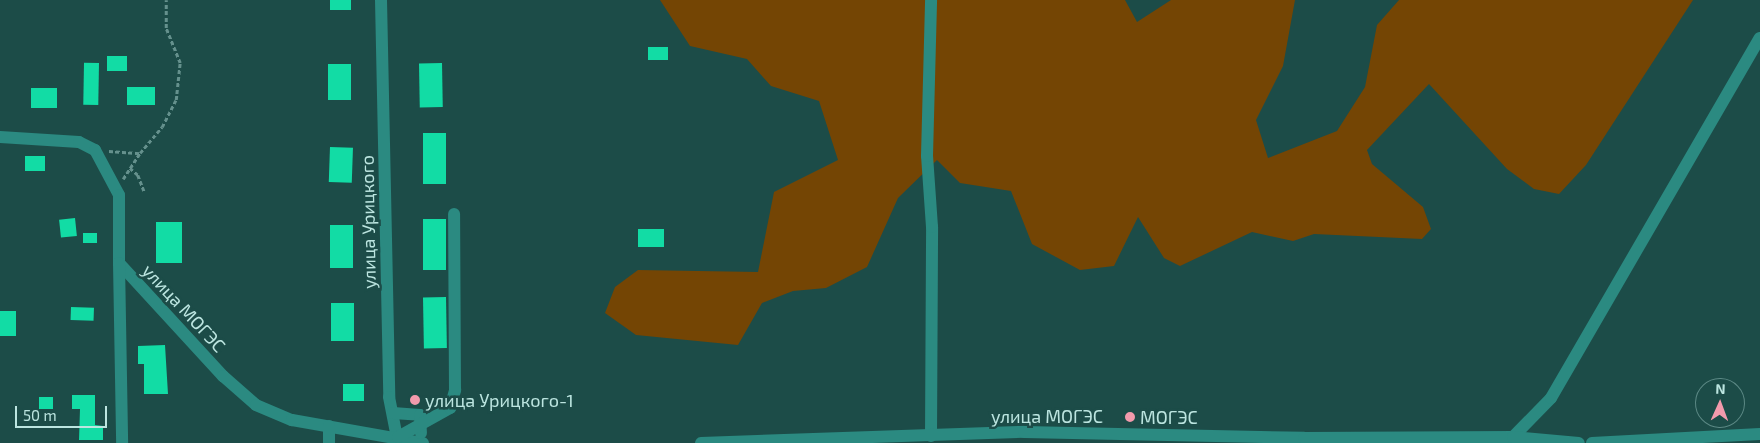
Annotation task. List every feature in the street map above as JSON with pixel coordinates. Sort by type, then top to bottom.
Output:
[{"type":"street","name":"улица Урицкого","points":[[381,0],[389,397],[399,441]]},
{"type":"street","points":[[931,0],[927,156],[932,227],[931,436]]},
{"type":"street","points":[[1513,437],[1551,398],[1760,38]]},
{"type":"street","points":[[0,137],[79,142],[95,150]]},
{"type":"street","name":"улица МОГЭС","points":[[95,150],[116,189],[119,263],[223,376],[256,405],[292,420],[399,441],[422,443]]},
{"type":"street","points":[[399,441],[450,408],[455,390],[454,214]]},
{"type":"street","points":[[119,263],[122,443]]},
{"type":"street","points":[[393,414],[420,415],[422,443]]},
{"type":"street","points":[[329,426],[329,443]]},
{"type":"street","points":[[1592,443],[1760,434]]},
{"type":"street","name":"улица МОГЭС","points":[[701,443],[931,436],[1249,440],[1513,437],[1579,443]]},
{"type":"path","points":[[116,189],[140,153],[162,127],[176,100],[180,63],[166,28],[166,0]]},
{"type":"path","points":[[95,150],[140,153]]},
{"type":"path","points":[[130,168],[138,175],[144,191]]},
{"type":"shaded area","points":[[660,0],[1125,0],[1137,22],[1171,0],[1295,0],[1283,66],[1256,120],[1268,158],[1337,131],[1365,87],[1377,25],[1399,0],[1693,0],[1586,165],[1559,194],[1534,189],[1507,169],[1429,84],[1367,150],[1372,164],[1423,207],[1431,229],[1422,239],[1314,234],[1293,241],[1252,232],[1180,266],[1164,258],[1138,217],[1114,266],[1080,270],[1032,244],[1011,191],[960,183],[937,160],[898,198],[867,267],[826,288],[793,291],[762,303],[738,345],[636,335],[605,313],[615,287],[638,270],[758,272],[774,192],[838,160],[819,101],[771,86],[747,59],[690,46]]},
{"type":"building","points":[[330,0],[351,0],[351,10],[330,10]]},
{"type":"building","points":[[648,47],[668,47],[668,60],[648,60]]},
{"type":"building","points":[[107,56],[127,56],[127,71],[107,71]]},
{"type":"building","points":[[84,63],[99,63],[98,105],[83,105]]},
{"type":"building","points":[[419,63],[442,63],[443,107],[420,107]]},
{"type":"building","points":[[328,64],[351,64],[351,100],[328,100]]},
{"type":"building","points":[[127,87],[155,87],[155,105],[127,105]]},
{"type":"building","points":[[31,88],[57,88],[57,108],[31,108]]},
{"type":"building","points":[[423,133],[446,133],[446,184],[423,184]]},
{"type":"building","points":[[330,147],[353,148],[352,183],[329,182]]},
{"type":"building","points":[[25,156],[45,156],[45,171],[25,171]]},
{"type":"building","points":[[75,218],[77,236],[61,238],[59,220]]},
{"type":"building","points":[[423,219],[446,219],[446,270],[423,270]]},
{"type":"building","points":[[156,222],[182,222],[182,263],[156,263]]},
{"type":"building","points":[[330,225],[353,225],[353,268],[330,268]]},
{"type":"building","points":[[638,229],[664,229],[664,247],[638,247]]},
{"type":"building","points":[[83,233],[97,233],[97,243],[83,243]]},
{"type":"building","points":[[423,297],[446,297],[447,348],[424,348]]},
{"type":"building","points":[[331,303],[354,303],[354,341],[331,341]]},
{"type":"building","points":[[71,307],[94,308],[94,321],[71,320]]},
{"type":"building","points":[[0,311],[16,311],[16,336],[0,336]]},
{"type":"building","points":[[165,345],[168,394],[144,394],[144,364],[138,364],[138,346]]},
{"type":"building","points":[[343,384],[364,384],[364,401],[343,401]]},
{"type":"building","points":[[72,395],[95,395],[95,425],[103,426],[103,440],[79,440],[80,409],[72,409]]},
{"type":"building","points":[[39,397],[53,397],[53,409],[39,409]]},
{"type":"place","name":"улица Урицкого-1","points":[[415,400]]},
{"type":"place","name":"МОГЭС","points":[[1130,417]]}]
